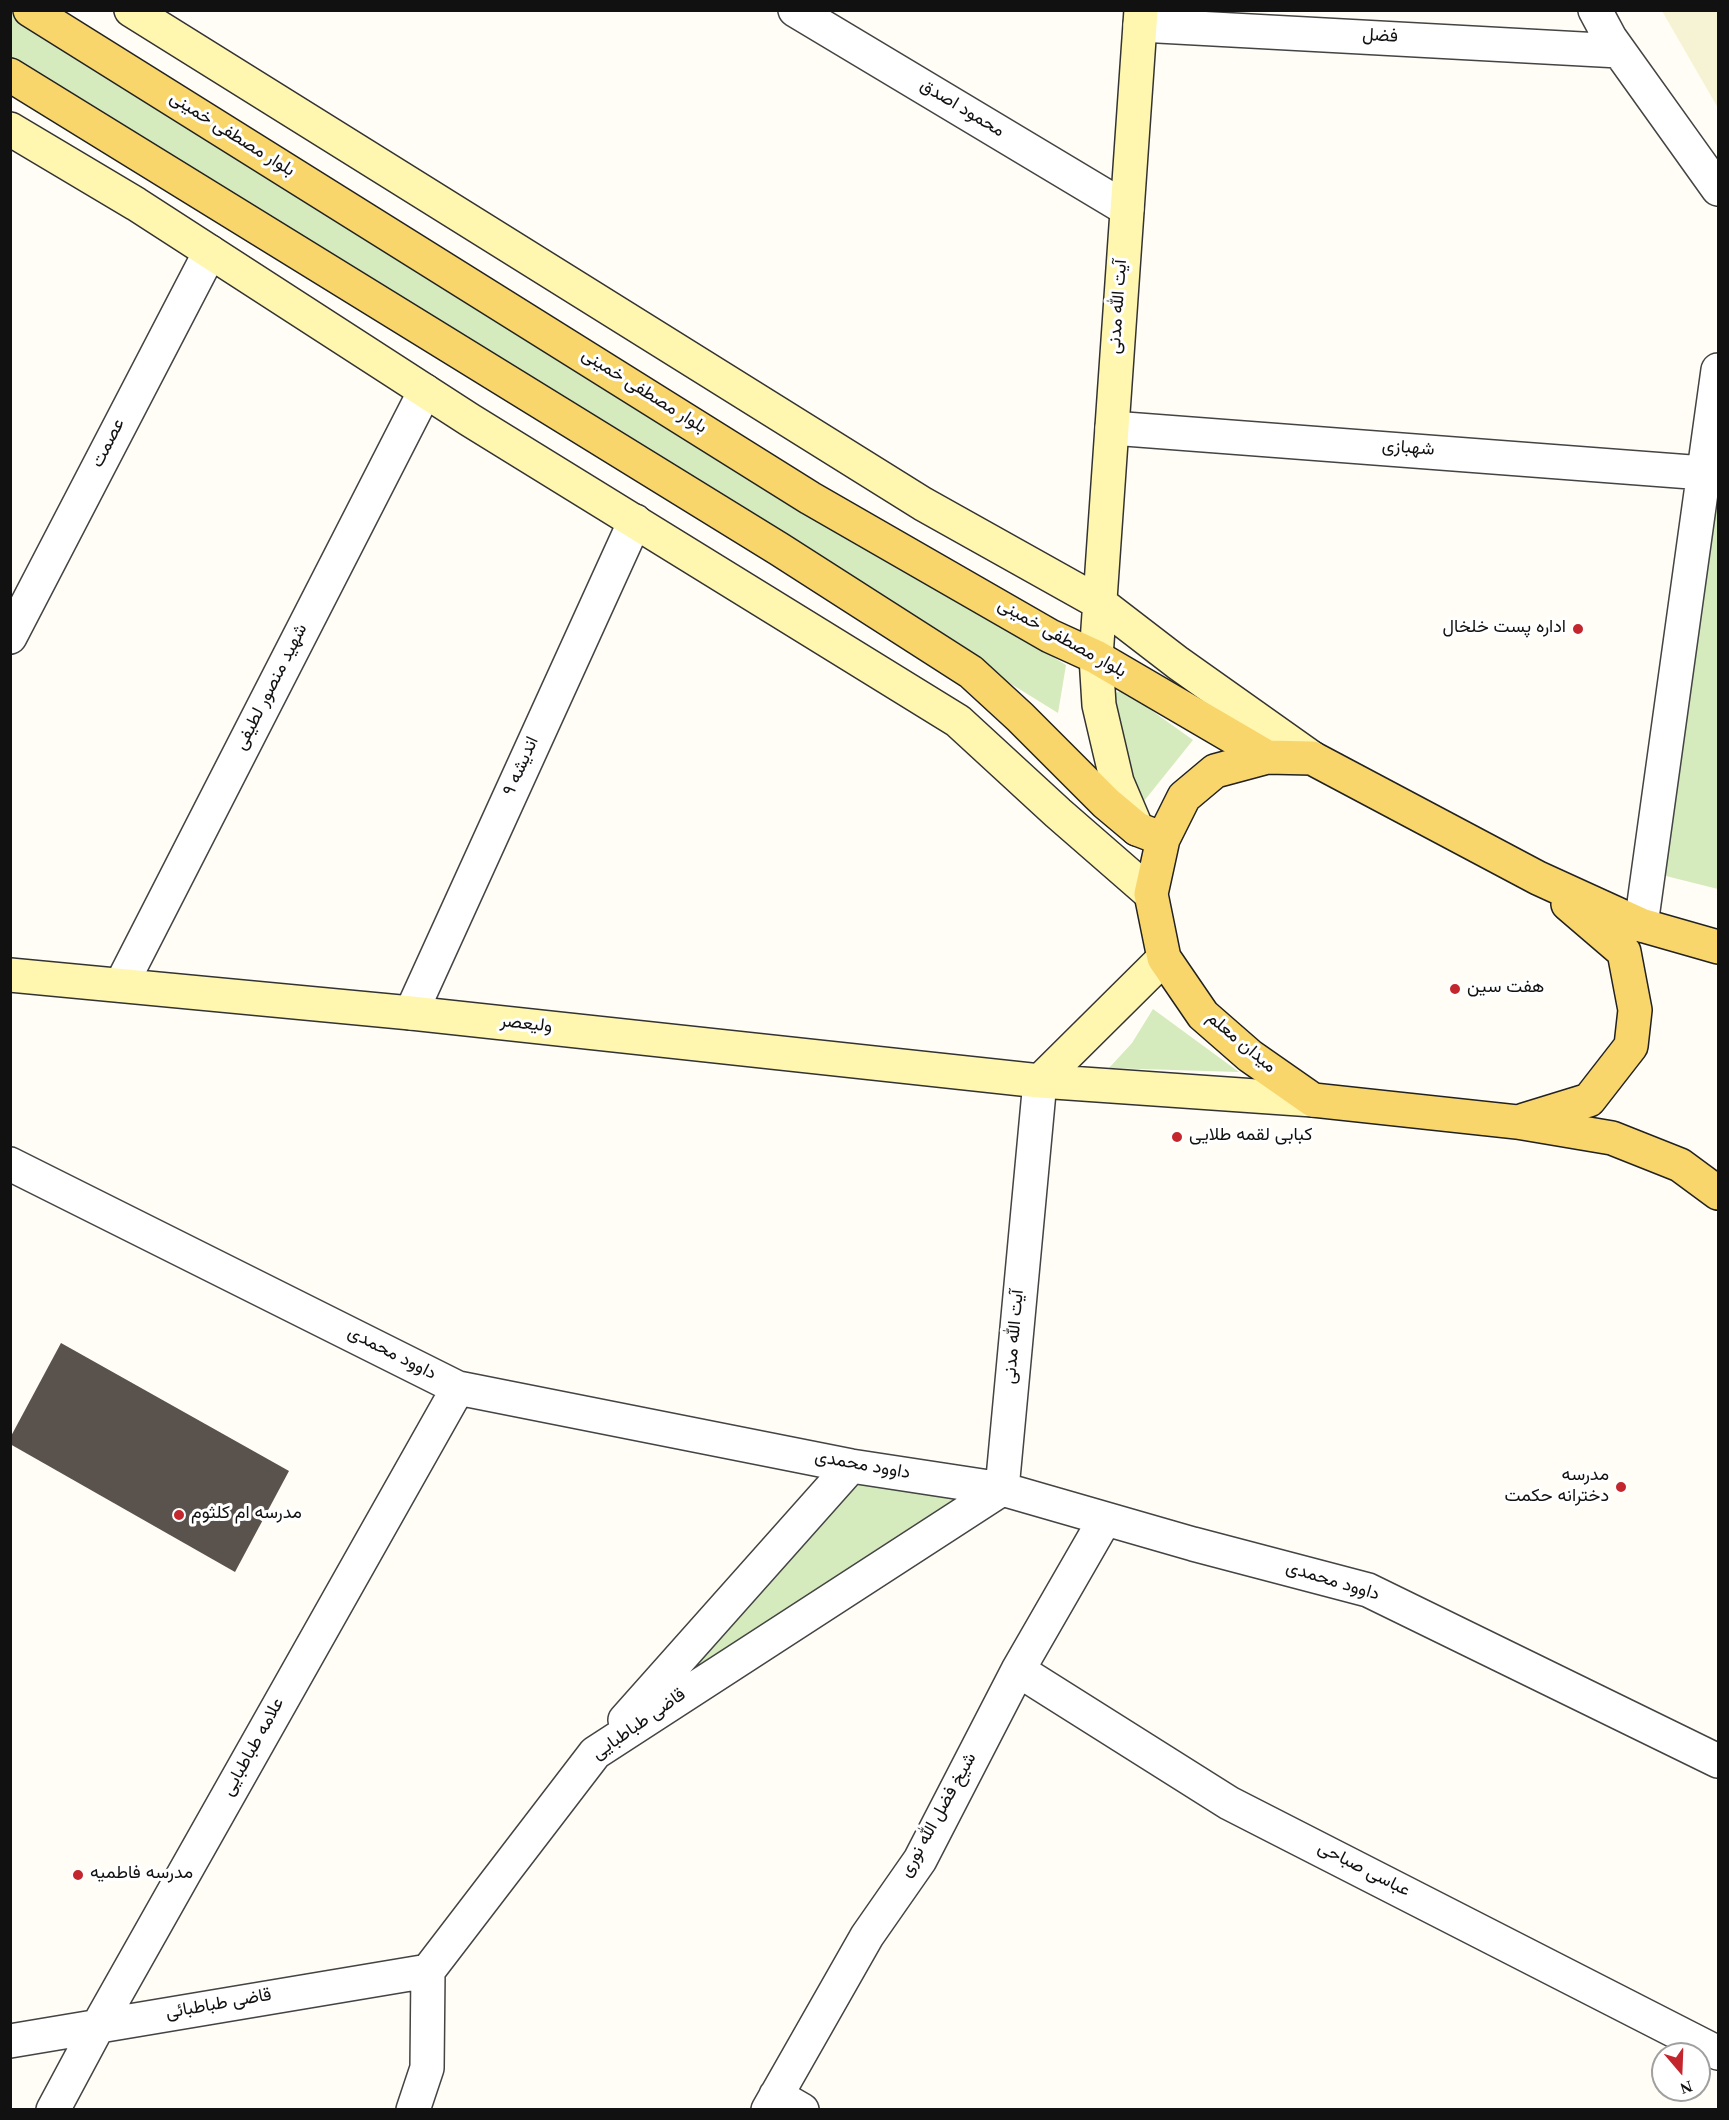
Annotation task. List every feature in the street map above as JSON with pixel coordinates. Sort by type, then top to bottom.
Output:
[{"type":"main road","name":"بلوار مصطفی خمینی","points":[[30,10],[810,498],[1050,636],[1096,657],[1267,757]]},
{"type":"main road","points":[[131,10],[923,504],[1100,603],[1178,663],[1312,758]]},
{"type":"main road","name":"آیت‌ الله مدنی","points":[[1141,18],[1096,657],[1099,705],[1117,782],[1150,834]]},
{"type":"main road","points":[[10,75],[769,542],[971,672],[1020,717],[1106,803],[1150,834]]},
{"type":"main road","points":[[10,129],[136,204],[425,391],[958,721],[1151,894]]},
{"type":"main road","name":"میدان معلم","points":[[1719,947],[1641,925],[1538,878],[1312,758],[1267,757],[1215,771],[1184,797],[1150,834],[1151,894],[1164,958],[1203,1015],[1250,1056],[1313,1100],[1516,1122],[1612,1138],[1680,1165],[1719,1193]]},
{"type":"main road","points":[[1516,1122],[1589,1100],[1630,1046],[1635,1010],[1624,952],[1538,878]]},
{"type":"main road","points":[[1040,1081],[1164,958]]},
{"type":"main road","name":"ولیعصر","points":[[10,975],[411,1013],[1040,1081],[1313,1100]]},
{"type":"street","name":"محمود اصدق","points":[[795,10],[1127,209]]},
{"type":"street","points":[[1595,10],[1619,51],[1719,189]]},
{"type":"street","name":"فضل","points":[[1141,18],[1619,51]]},
{"type":"street","name":"عصمت","points":[[10,637],[210,252]]},
{"type":"street","points":[[1641,925],[1719,370]]},
{"type":"street","name":"شهید منصور لطیفی","points":[[121,985],[425,391]]},
{"type":"street","name":"شهبازی","points":[[1112,428],[1704,473]]},
{"type":"street","name":"اندیشه ۹","points":[[411,1013],[635,521]]},
{"type":"street","name":"آیت الله مدنی","points":[[1002,1489],[1040,1081]]},
{"type":"street","name":"داوود محمدی","points":[[10,1164],[458,1388],[852,1466],[1002,1489],[1102,1523],[1368,1590],[1719,1761]]},
{"type":"street","name":"علامه طباطبایی","points":[[53,2109],[458,1388]]},
{"type":"street","points":[[595,1753],[852,1466]]},
{"type":"street","name":"قاضی طباطبایی","points":[[428,1971],[595,1753],[1002,1489]]},
{"type":"street","name":"شیخ فضل الله نوری","points":[[782,2105],[867,1936],[920,1860],[1018,1670],[1102,1523]]},
{"type":"street","name":"عباسی صباحی","points":[[1018,1670],[1229,1803],[1719,2053]]},
{"type":"street","points":[[412,2109],[427,2068],[428,1971]]},
{"type":"street","name":"قاضی طباطبائی","points":[[10,2041],[428,1971]]},
{"type":"shaded area","points":[[1662,11],[1718,11],[1718,108]]},
{"type":"green space","points":[[10,13],[1066,665],[1058,713],[11,65]]},
{"type":"green space","points":[[1718,470],[1718,889],[1658,874]]},
{"type":"green space","points":[[1123,690],[1193,740],[1140,806],[1113,694]]},
{"type":"green space","points":[[1153,1009],[1239,1072],[1109,1068],[1132,1043]]},
{"type":"green space","points":[[855,1481],[961,1500],[658,1697]]},
{"type":"building","points":[[61,1343],[289,1471],[235,1572],[10,1444],[10,1438]]},
{"type":"place","name":"اداره پست خلخال","points":[[1578,629]]},
{"type":"place","name":"هفت سین","points":[[1455,989]]},
{"type":"place","name":"کبابی لقمه طلایی","points":[[1177,1137]]},
{"type":"place","name":"مدرسه دخترانه حکمت","points":[[1621,1487]]},
{"type":"place","name":"مدرسه ام کلثوم","points":[[179,1515]]},
{"type":"place","name":"مدرسه فاطمیه","points":[[78,1875]]}]
